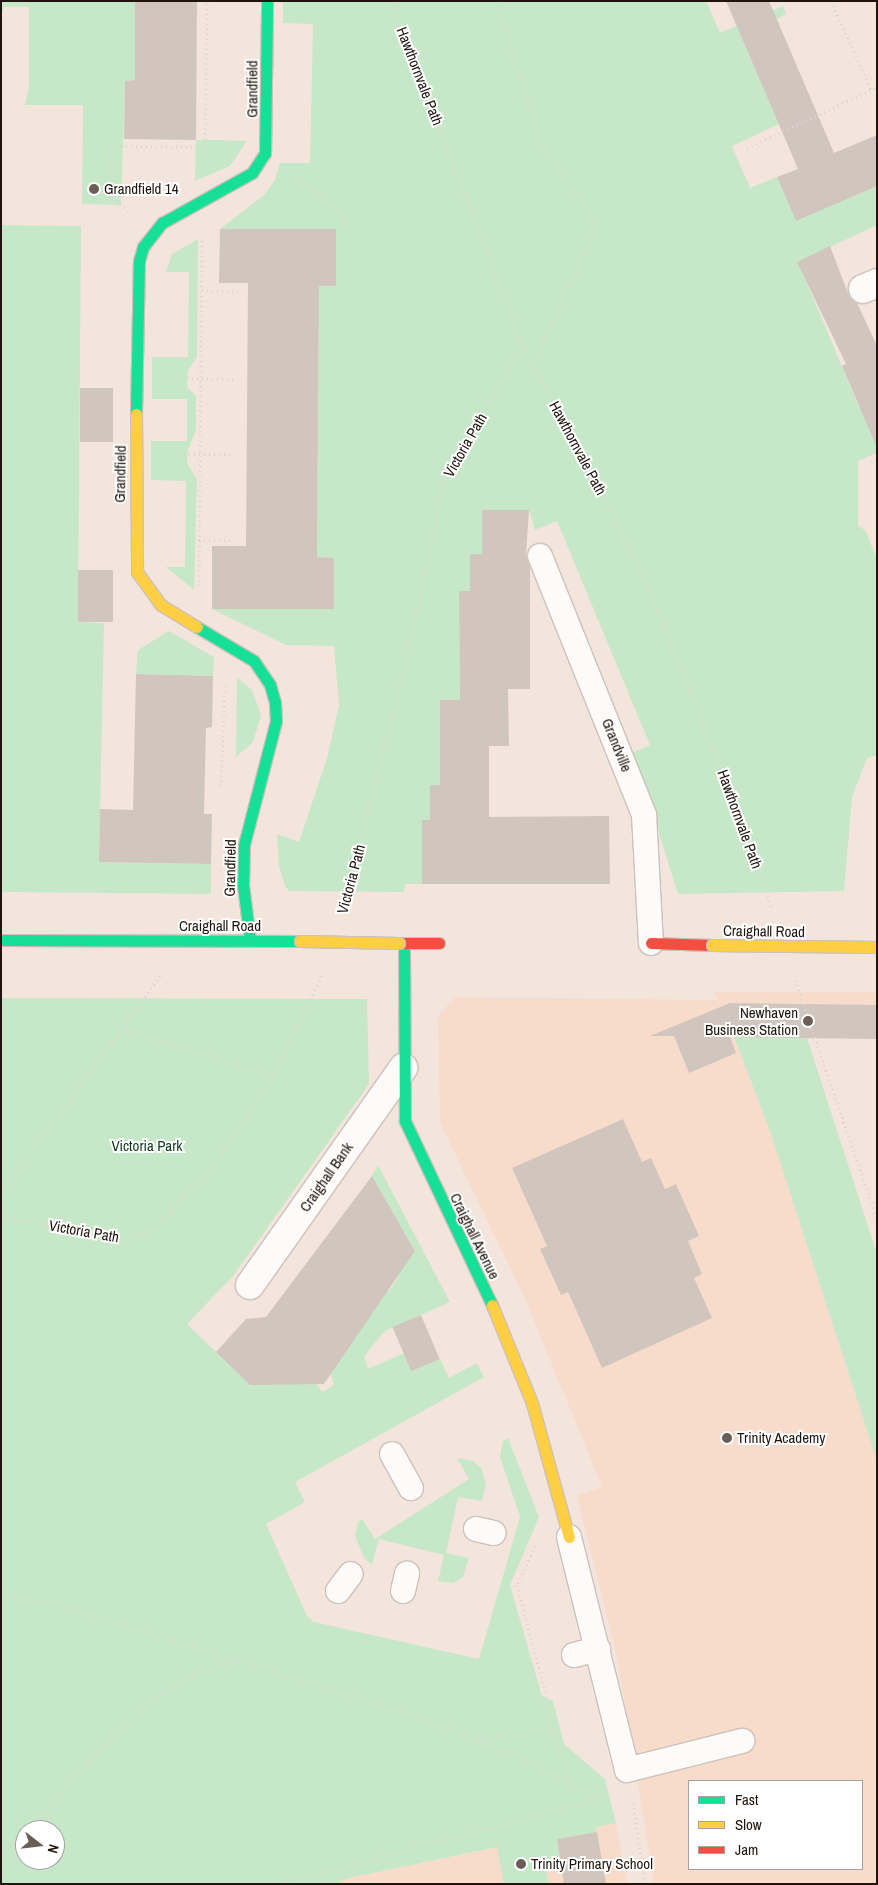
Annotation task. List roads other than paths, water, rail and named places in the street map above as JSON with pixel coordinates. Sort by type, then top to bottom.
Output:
[{"type":"street","name":"Grandfield","points":[[250,940],[242,868],[248,822],[271,742],[275,702],[263,672],[227,643],[161,605],[137,572],[136,453],[139,261],[152,233],[162,223],[244,179],[260,164],[266,142],[267,1]]},
{"type":"street","name":"Craighall Road","points":[[1,940],[250,940],[439,943]]},
{"type":"street","name":"Craighall Avenue","points":[[402,943],[403,1106],[408,1132],[491,1302],[532,1403],[569,1536]]},
{"type":"street","name":"Craighall Road","points":[[651,943],[877,947]]},
{"type":"street","name":"Craighall Bank","points":[[250,1285],[403,1068]]},
{"type":"lane","name":"Grandville","points":[[540,556],[644,815],[651,943]]},
{"type":"lane","points":[[392,1454],[411,1488]]},
{"type":"lane","points":[[569,1536],[627,1770],[742,1742]]},
{"type":"lane","points":[[574,1656],[598,1649]]},
{"type":"place","name":"Grandfield 14","points":[[94,189]]},
{"type":"place","name":"Newhaven Business Station","points":[[808,1021]]},
{"type":"place","name":"Trinity Academy","points":[[727,1438]]},
{"type":"place","name":"Trinity Primary School","points":[[521,1864]]},
{"type":"park label","name":"Victoria Park","points":[[147,1146]]}]
